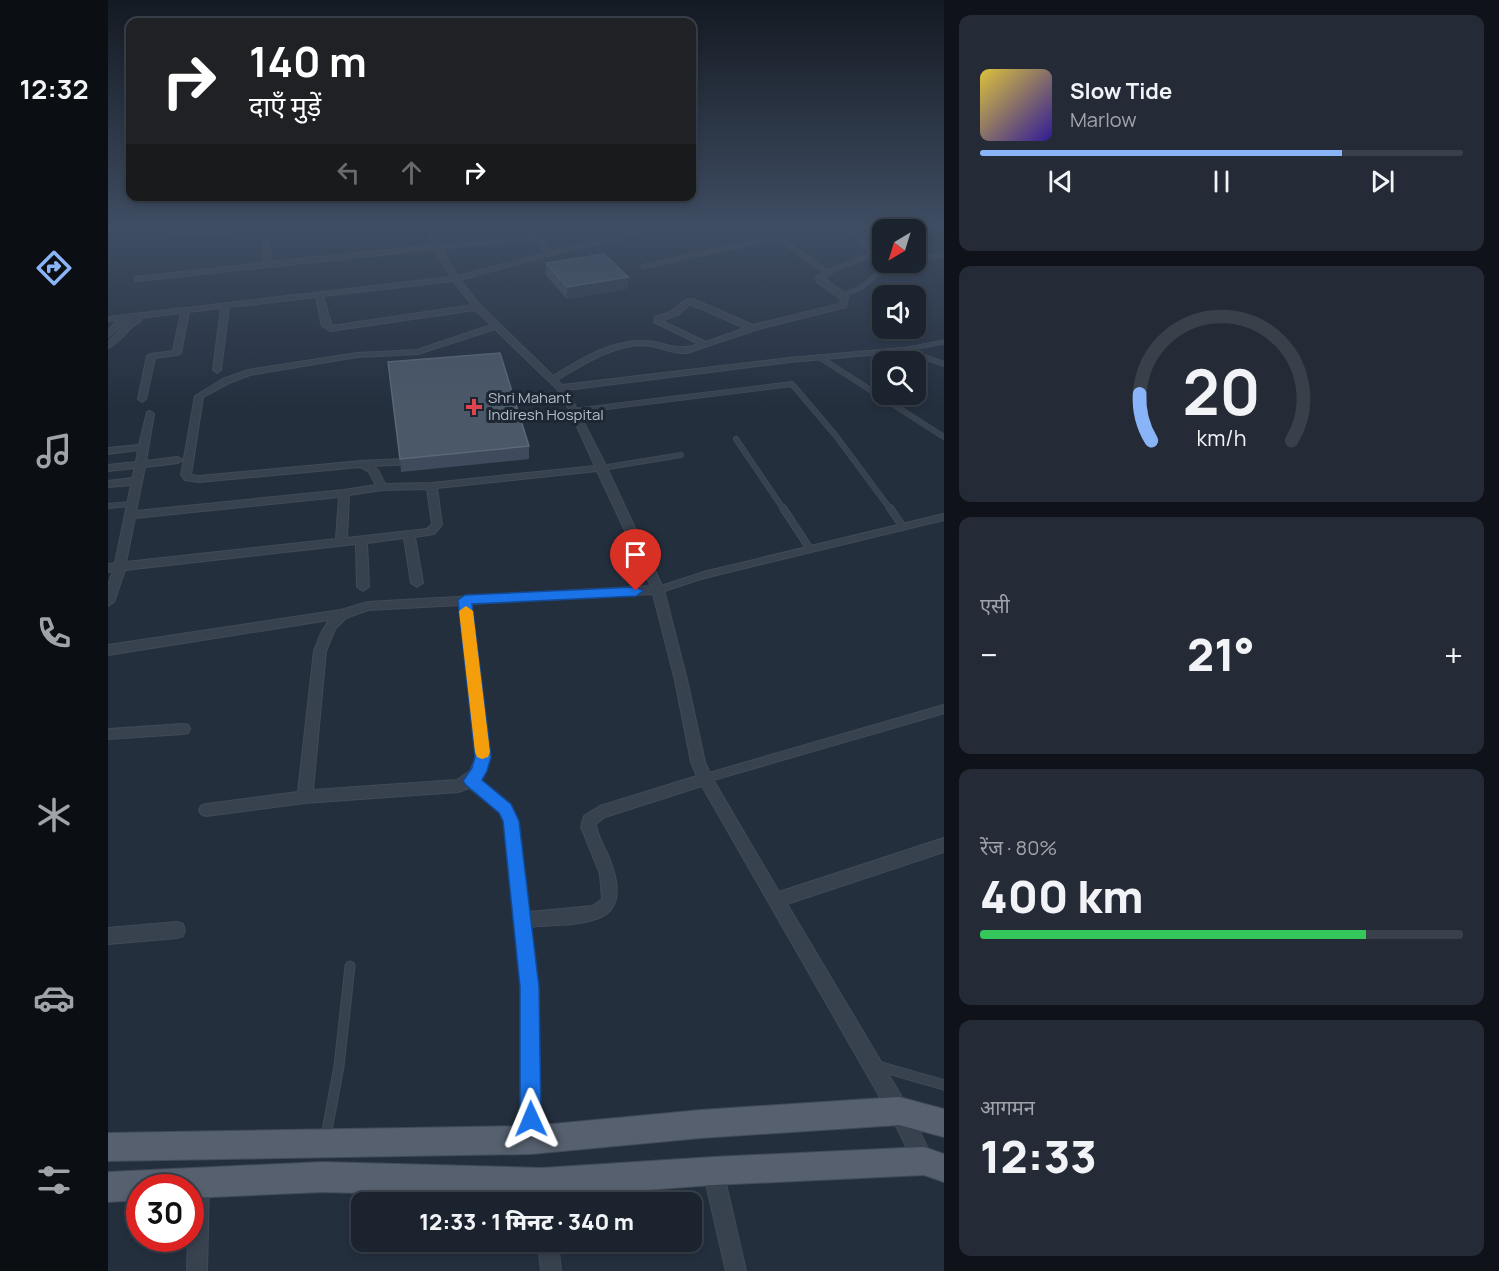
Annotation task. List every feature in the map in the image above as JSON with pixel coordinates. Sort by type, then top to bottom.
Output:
[{"type":"main road","points":[[108,1147],[531,1140],[701,1124],[899,1112],[944,1123]]},
{"type":"main road","points":[[551,1192],[713,1171],[934,1164]]},
{"type":"main road","points":[[204,1183],[322,1177],[529,1192]]},
{"type":"main road","points":[[108,1187],[126,1186]]},
{"type":"street","points":[[108,319],[145,317],[384,287]]},
{"type":"street","points":[[462,287],[478,308],[556,384],[574,411],[658,590],[698,762],[705,779],[899,1112],[934,1164]]},
{"type":"street","points":[[556,384],[607,349],[644,343],[682,352],[752,328],[840,306],[846,300],[831,287]]},
{"type":"street","points":[[319,295],[326,326],[330,329],[478,308]]},
{"type":"street","points":[[705,344],[658,322],[658,319],[676,312],[684,303],[690,301],[752,328]]},
{"type":"street","points":[[217,370],[225,307]]},
{"type":"street","points":[[142,399],[151,356],[177,353],[185,312]]},
{"type":"street","points":[[108,335],[118,323],[131,317]]},
{"type":"street","points":[[108,345],[119,338],[125,326],[145,317]]},
{"type":"street","points":[[406,442],[408,462],[361,464],[199,479],[188,477],[186,474],[197,402],[206,390],[248,373],[339,358],[427,351],[493,323]]},
{"type":"street","points":[[556,384],[902,350]]},
{"type":"street","points":[[388,354],[391,365]]},
{"type":"street","points":[[108,602],[150,414]]},
{"type":"street","points":[[108,451],[143,447]]},
{"type":"street","points":[[108,468],[178,460]]},
{"type":"street","points":[[361,464],[373,470],[382,487]]},
{"type":"street","points":[[130,509],[344,493],[382,487],[432,486],[602,468]]},
{"type":"street","points":[[108,484],[136,481]]},
{"type":"street","points":[[114,568],[430,532],[437,525],[432,486]]},
{"type":"street","points":[[341,541],[344,493]]},
{"type":"street","points":[[409,534],[417,583]]},
{"type":"street","points":[[361,539],[363,587]]},
{"type":"street","points":[[108,650],[340,614],[368,606],[658,590]]},
{"type":"street","points":[[206,810],[305,798],[458,786],[471,781],[480,771],[483,757],[465,600]]},
{"type":"street","points":[[305,798],[320,651],[326,632],[340,614]]},
{"type":"street","points":[[108,734],[183,729]]},
{"type":"street","points":[[522,920],[594,913],[604,908],[609,901],[610,892],[604,865],[588,827],[589,821],[600,812],[705,779]]},
{"type":"street","points":[[471,781],[506,809],[511,821],[530,987],[531,1140]]},
{"type":"street","points":[[777,900],[944,845]]},
{"type":"street","points":[[108,936],[177,930]]},
{"type":"street","points":[[713,1171],[736,1271]]},
{"type":"street","points":[[197,1252],[197,1271]]},
{"type":"street","points":[[549,1252],[551,1271]]},
{"type":"lane","points":[[842,295],[861,287]]},
{"type":"lane","points":[[902,350],[944,342]]},
{"type":"lane","points":[[902,350],[944,364]]},
{"type":"lane","points":[[819,357],[944,437]]},
{"type":"lane","points":[[574,411],[792,384],[818,412],[903,527]]},
{"type":"lane","points":[[736,439],[810,549]]},
{"type":"lane","points":[[602,468],[681,455]]},
{"type":"lane","points":[[108,506],[130,509]]},
{"type":"lane","points":[[658,590],[704,574],[944,518]]},
{"type":"lane","points":[[705,779],[944,709]]},
{"type":"lane","points":[[325,1143],[339,1066],[350,966]]},
{"type":"lane","points":[[872,1064],[944,1085]]},
{"type":"building","points":[[500,353],[529,446],[400,459],[388,362]]},
{"type":"slow traffic","points":[[466,611],[482,752]]},
{"type":"place","name":"Shri Mahant Indiresh Hospital","points":[[474,407]]},
{"type":"route","points":[[531,1119],[530,987],[511,821],[506,809],[471,781],[480,771],[483,757],[465,600],[636,591]]}]
